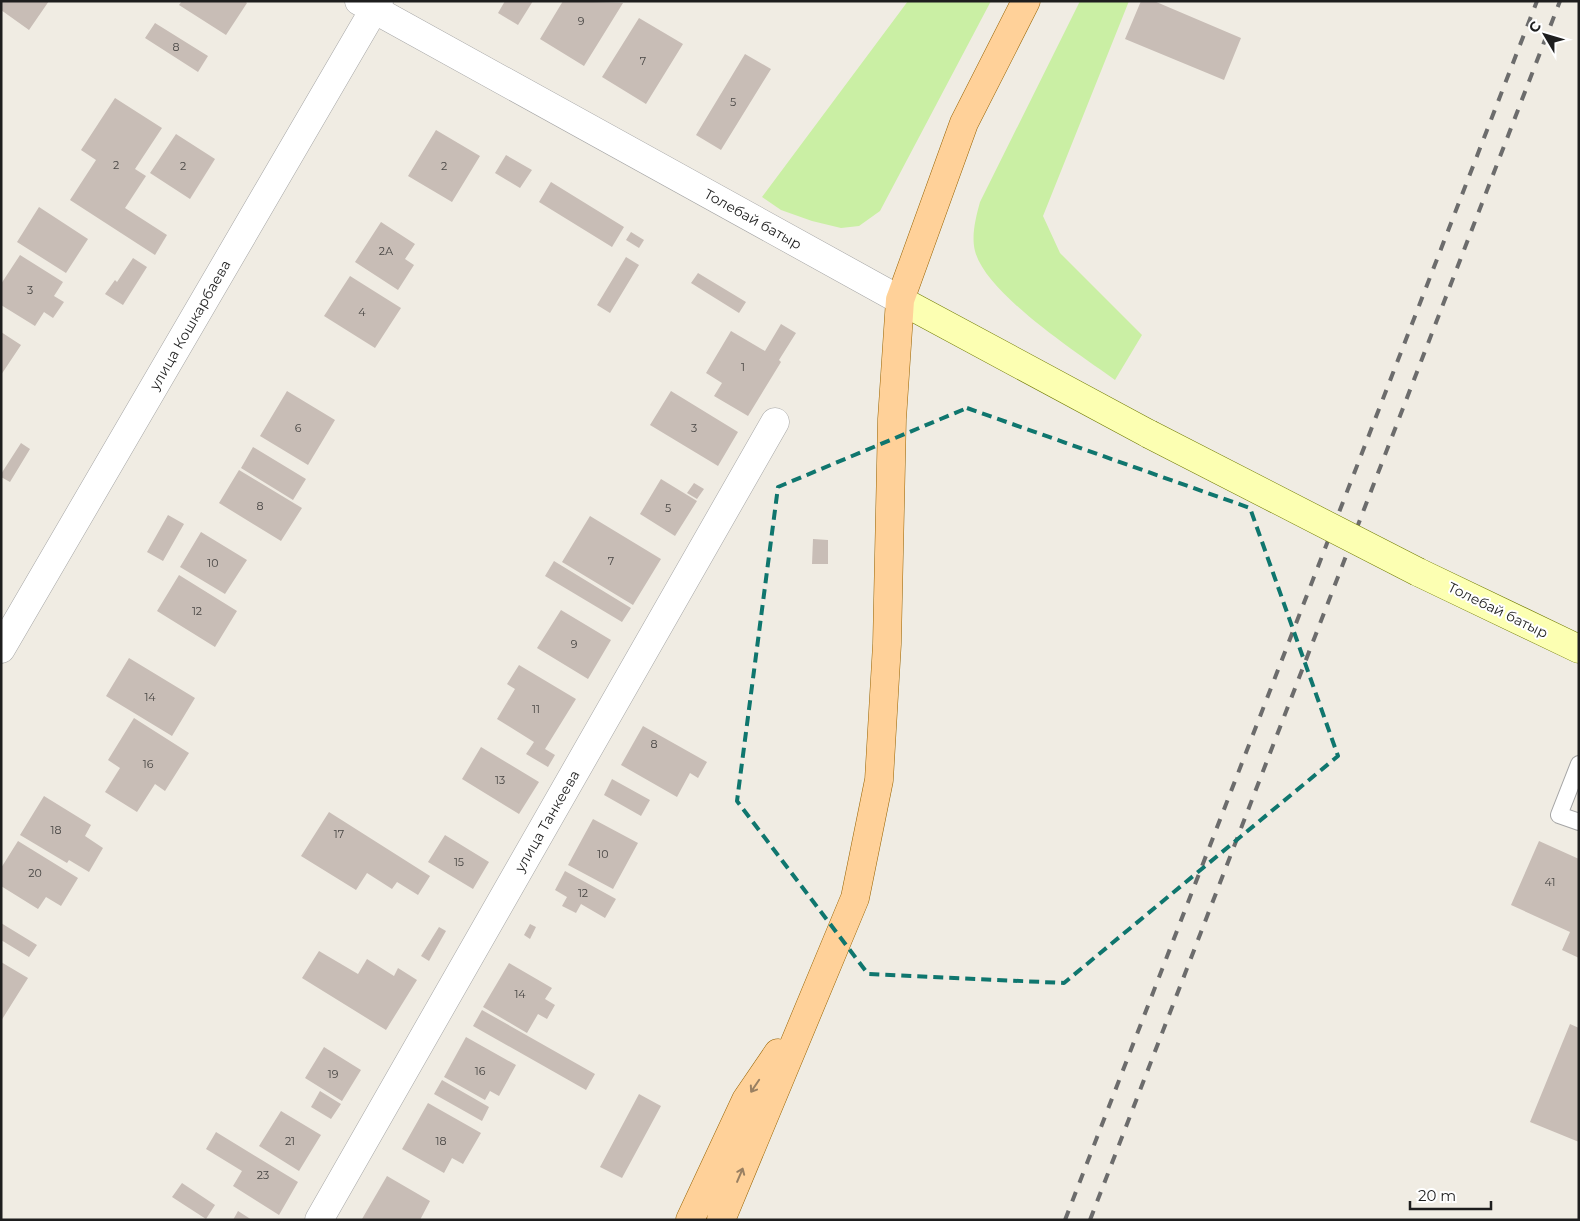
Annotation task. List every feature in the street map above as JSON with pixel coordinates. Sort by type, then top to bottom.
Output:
[{"type":"main road","points":[[721,1220],[855,898],[879,780],[887,644],[892,419],[900,300],[964,123],[1026,1]]},
{"type":"main road","name":"Толебай батыр","points":[[900,300],[1149,434],[1418,572],[1579,649]]},
{"type":"main road","points":[[690,1220],[746,1100],[812,1002]]},
{"type":"street","name":"Толебай батыр","points":[[370,4],[900,300]]},
{"type":"street","name":"улица Кошкарбаева","points":[[1,649],[370,4]]},
{"type":"street","name":"улица Танкеева","points":[[319,1220],[775,422]]},
{"type":"lane","points":[[1579,764],[1559,815],[1579,822]]},
{"type":"highlighted area","points":[[967,408],[1250,508],[1338,756],[1064,983],[868,974],[737,801],[778,487]]},
{"type":"green space","points":[[908,1],[991,1],[880,211],[859,226],[841,228],[812,221],[781,210],[762,197]]},
{"type":"green space","points":[[1080,1],[1129,1],[1043,216],[1060,253],[1142,335],[1115,380],[1036,322],[996,286],[983,268],[974,245],[974,226],[980,202]]},
{"type":"building","points":[[1,1],[49,1],[29,30],[1,10]]},
{"type":"building","points":[[182,1],[245,1],[247,3],[226,35],[179,5]]},
{"type":"building","points":[[505,1],[533,1],[518,25],[498,13]]},
{"type":"building","points":[[563,1],[623,3],[584,66],[540,39]]},
{"type":"building","points":[[1141,1],[1154,1],[1241,38],[1224,80],[1125,39]]},
{"type":"building","points":[[639,18],[683,44],[646,104],[602,77]]},
{"type":"building","points":[[155,23],[208,56],[198,72],[145,38]]},
{"type":"building","points":[[745,54],[771,69],[721,150],[696,135]]},
{"type":"building","points":[[115,98],[162,128],[135,169],[146,176],[125,208],[167,235],[155,255],[70,200],[96,160],[81,150]]},
{"type":"building","points":[[436,130],[480,156],[452,202],[408,176]]},
{"type":"building","points":[[176,134],[215,159],[190,199],[150,173]]},
{"type":"building","points":[[506,155],[532,170],[520,188],[495,173]]},
{"type":"building","points":[[551,182],[624,227],[612,247],[539,202]]},
{"type":"building","points":[[39,207],[88,239],[66,273],[17,242]]},
{"type":"building","points":[[381,222],[415,244],[405,259],[414,265],[398,290],[355,262]]},
{"type":"building","points":[[631,232],[644,240],[639,248],[626,240]]},
{"type":"building","points":[[20,255],[63,282],[54,296],[64,302],[53,318],[44,312],[35,326],[1,305],[1,284]]},
{"type":"building","points":[[626,257],[639,265],[610,313],[597,305]]},
{"type":"building","points":[[133,258],[147,267],[123,305],[105,294],[115,280],[117,282]]},
{"type":"building","points":[[698,273],[746,302],[739,313],[691,283]]},
{"type":"building","points":[[350,276],[401,308],[375,348],[324,316]]},
{"type":"building","points":[[781,324],[796,333],[779,360],[781,362],[748,416],[714,396],[722,383],[706,373],[731,331],[765,351]]},
{"type":"building","points":[[1,332],[21,345],[1,375]]},
{"type":"building","points":[[287,391],[335,420],[308,465],[260,436]]},
{"type":"building","points":[[671,391],[738,432],[718,466],[650,425]]},
{"type":"building","points":[[21,443],[30,449],[10,482],[1,477],[1,474]]},
{"type":"building","points":[[253,447],[306,479],[293,500],[241,468]]},
{"type":"building","points":[[239,470],[302,508],[281,541],[219,503]]},
{"type":"building","points":[[661,479],[697,501],[675,536],[640,514]]},
{"type":"building","points":[[694,483],[704,489],[697,499],[687,493]]},
{"type":"building","points":[[168,515],[184,524],[163,561],[147,552]]},
{"type":"building","points":[[590,516],[661,559],[633,605],[562,562]]},
{"type":"building","points":[[201,532],[247,560],[225,594],[180,567]]},
{"type":"building","points":[[813,539],[828,540],[828,564],[812,564]]},
{"type":"building","points":[[554,561],[631,608],[622,622],[545,576]]},
{"type":"building","points":[[179,575],[237,611],[215,647],[157,611]]},
{"type":"building","points":[[561,610],[611,640],[588,679],[537,648]]},
{"type":"building","points":[[129,658],[195,698],[172,736],[106,696]]},
{"type":"building","points":[[519,665],[576,699],[545,749],[555,755],[548,767],[526,754],[534,742],[497,719],[515,689],[507,684]]},
{"type":"building","points":[[134,718],[189,753],[165,791],[155,784],[137,812],[105,792],[120,768],[108,760]]},
{"type":"building","points":[[643,726],[707,762],[698,778],[690,773],[677,797],[621,765]]},
{"type":"building","points":[[481,747],[539,782],[519,814],[462,779]]},
{"type":"building","points":[[612,779],[650,800],[641,816],[604,795]]},
{"type":"building","points":[[44,796],[91,825],[85,836],[103,848],[89,872],[69,860],[67,863],[20,835]]},
{"type":"building","points":[[329,812],[430,876],[418,895],[397,882],[392,889],[367,873],[356,890],[301,856]]},
{"type":"building","points":[[593,819],[638,843],[613,889],[568,865]]},
{"type":"building","points":[[445,835],[489,862],[473,889],[428,862]]},
{"type":"building","points":[[18,841],[78,878],[61,906],[46,897],[38,909],[1,886],[1,868]]},
{"type":"building","points":[[1539,841],[1579,859],[1579,958],[1562,950],[1570,932],[1511,905]]},
{"type":"building","points":[[565,871],[616,899],[605,918],[581,904],[576,913],[562,906],[567,897],[555,890]]},
{"type":"building","points":[[1,923],[37,945],[29,957],[1,940]]},
{"type":"building","points":[[530,924],[536,927],[530,939],[524,935]]},
{"type":"building","points":[[439,927],[446,931],[429,961],[421,956]]},
{"type":"building","points":[[319,951],[358,974],[367,959],[394,976],[398,968],[417,980],[386,1030],[302,978]]},
{"type":"building","points":[[1,962],[28,978],[1,1021]]},
{"type":"building","points":[[509,963],[552,988],[545,999],[555,1005],[547,1019],[538,1014],[527,1033],[483,1007]]},
{"type":"building","points":[[482,1010],[595,1074],[586,1090],[473,1026]]},
{"type":"building","points":[[1570,1024],[1579,1028],[1579,1142],[1530,1122]]},
{"type":"building","points":[[466,1037],[516,1065],[499,1096],[490,1091],[485,1100],[444,1077]]},
{"type":"building","points":[[324,1047],[361,1070],[342,1101],[305,1078]]},
{"type":"building","points":[[442,1080],[489,1107],[482,1121],[434,1094]]},
{"type":"building","points":[[320,1091],[341,1104],[331,1119],[311,1107]]},
{"type":"building","points":[[639,1094],[661,1106],[622,1178],[600,1167]]},
{"type":"building","points":[[428,1103],[481,1133],[463,1164],[452,1158],[444,1173],[402,1149]]},
{"type":"building","points":[[281,1111],[321,1135],[299,1171],[259,1146]]},
{"type":"building","points":[[216,1132],[298,1182],[279,1215],[233,1186],[242,1171],[206,1149]]},
{"type":"building","points":[[387,1176],[430,1201],[420,1220],[362,1219]]},
{"type":"building","points":[[182,1183],[215,1205],[206,1219],[172,1197]]},
{"type":"building","points":[[238,1211],[252,1220],[233,1220]]},
{"type":"railway","points":[[1065,1220],[1537,1]]},
{"type":"railway","points":[[1090,1220],[1560,1]]}]
